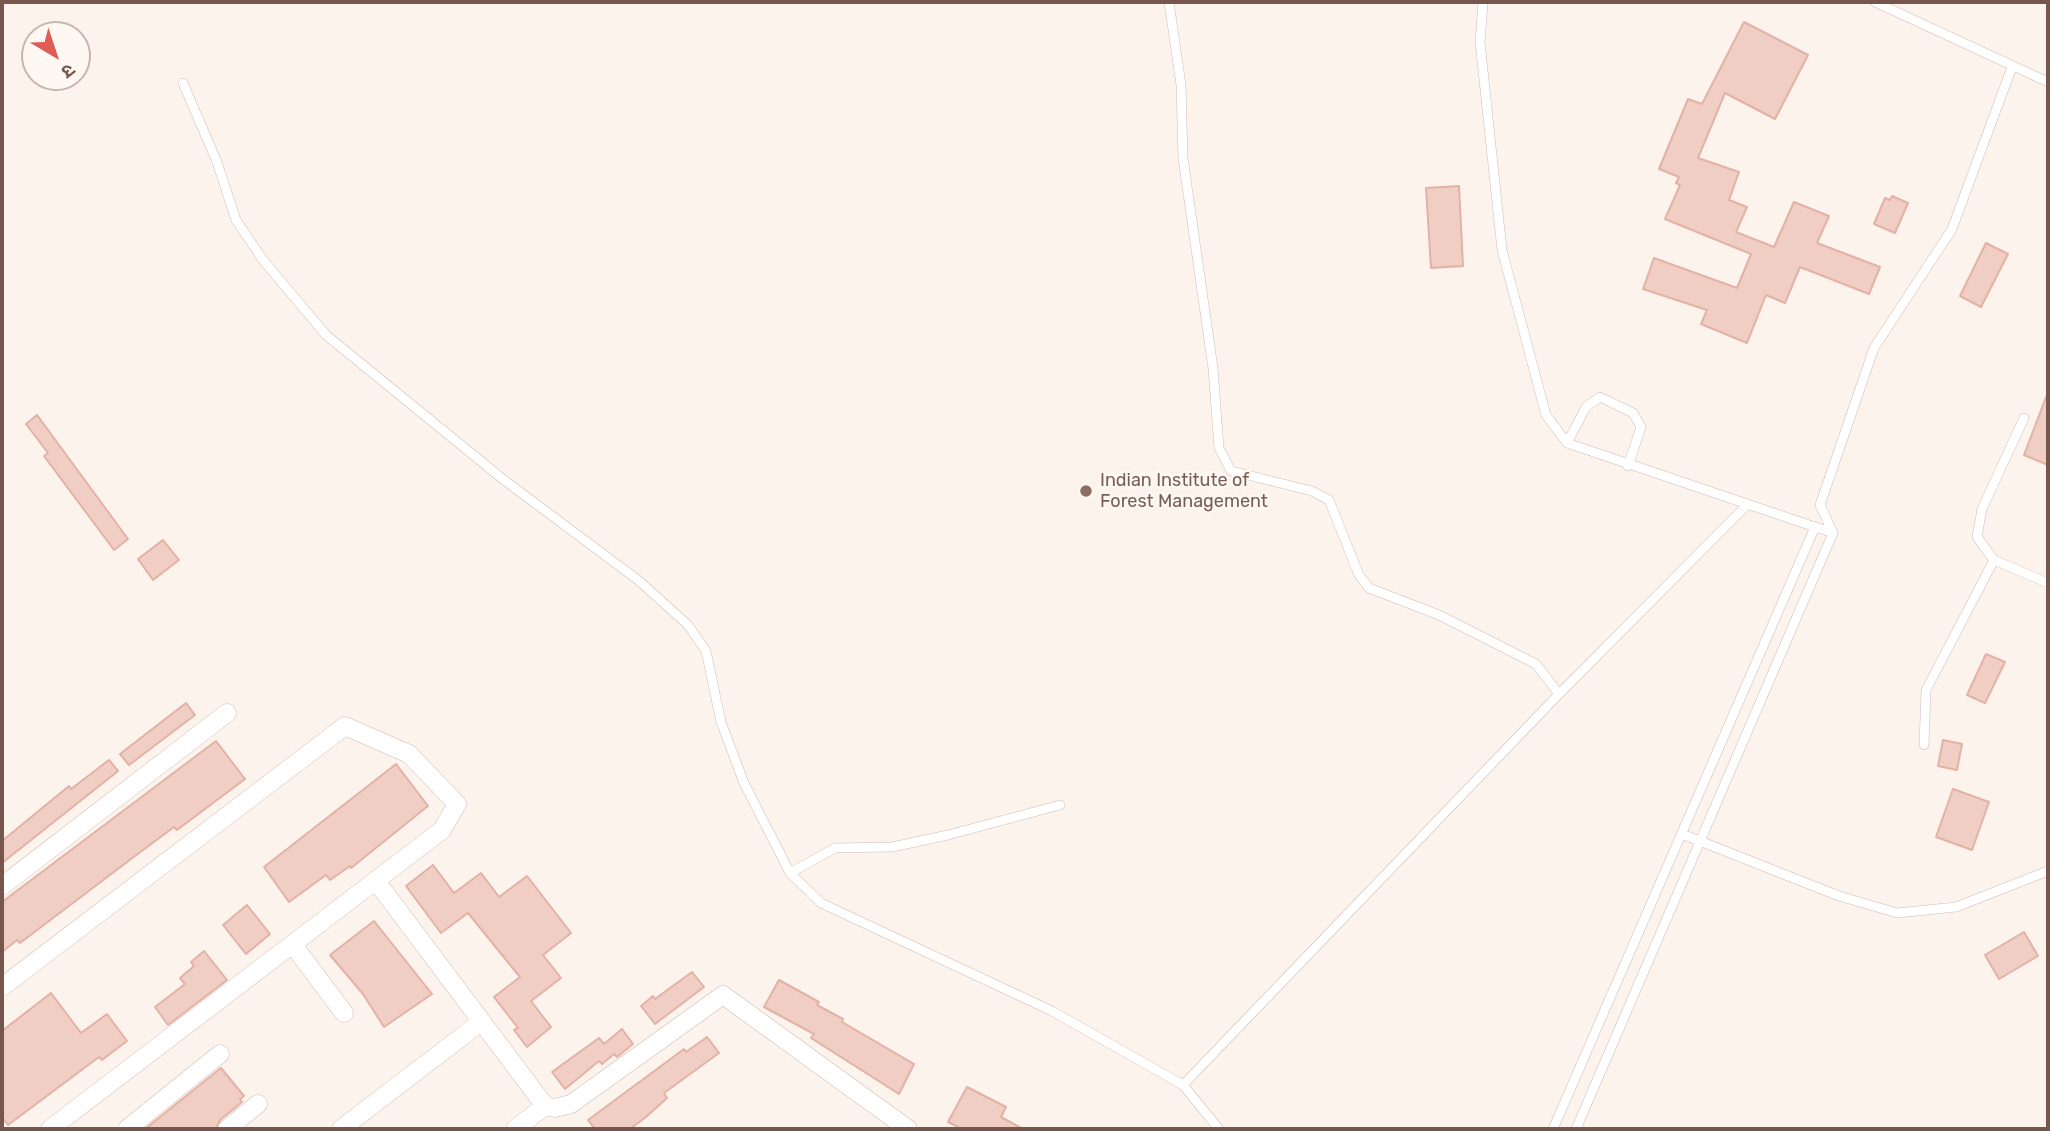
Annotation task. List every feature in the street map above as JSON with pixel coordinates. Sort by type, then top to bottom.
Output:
[{"type":"street","points":[[2,886],[227,713]]},
{"type":"street","points":[[2,987],[345,726],[409,754],[457,804],[442,830],[50,1129]]},
{"type":"street","points":[[376,881],[545,1106],[555,1108],[571,1104],[723,995],[908,1129]]},
{"type":"street","points":[[293,945],[344,1013]]},
{"type":"street","points":[[341,1129],[481,1022]]},
{"type":"street","points":[[127,1129],[220,1054]]},
{"type":"street","points":[[227,1129],[258,1104]]},
{"type":"street","points":[[515,1129],[545,1106]]},
{"type":"lane","points":[[1169,2],[1181,85],[1183,158],[1213,368],[1219,448],[1231,471],[1312,491],[1329,500],[1359,575],[1369,588],[1439,615],[1536,664],[1559,694]]},
{"type":"lane","points":[[1483,2],[1480,42],[1502,250],[1546,415],[1567,443],[1628,466],[1833,533]]},
{"type":"lane","points":[[1875,2],[2048,82]]},
{"type":"lane","points":[[1576,1129],[1833,533],[1820,505],[1874,348],[1952,229],[2012,67]]},
{"type":"lane","points":[[183,83],[217,162],[236,220],[263,260],[326,335],[504,480],[638,580],[688,625],[706,651],[721,722],[744,783],[790,873],[821,902],[1052,1010],[1182,1085],[1219,1129]]},
{"type":"lane","points":[[1567,443],[1586,407],[1600,397],[1633,413],[1641,427],[1628,466]]},
{"type":"lane","points":[[2024,418],[1982,509],[1977,537],[1994,560],[2048,583]]},
{"type":"lane","points":[[1182,1085],[1559,694],[1748,504]]},
{"type":"lane","points":[[1553,1129],[1815,527]]},
{"type":"lane","points":[[1924,745],[1926,690],[1994,560]]},
{"type":"lane","points":[[790,873],[835,848],[892,847],[948,835],[1060,804]]},
{"type":"lane","points":[[1682,834],[1839,896],[1897,913],[1956,906],[2048,871]]},
{"type":"building","points":[[1744,22],[1808,55],[1775,119],[1725,93],[1698,158],[1739,172],[1729,200],[1747,207],[1736,232],[1774,247],[1794,202],[1829,216],[1817,243],[1880,267],[1869,294],[1800,267],[1785,303],[1766,295],[1747,343],[1701,324],[1707,310],[1643,289],[1654,258],[1737,288],[1751,254],[1665,219],[1680,185],[1676,183],[1679,177],[1659,169],[1688,99],[1702,104]]},
{"type":"building","points":[[1459,186],[1463,266],[1431,268],[1426,188]]},
{"type":"building","points":[[1892,196],[1908,203],[1895,233],[1874,224],[1885,198],[1890,200]]},
{"type":"building","points":[[1986,243],[2008,254],[1981,307],[1960,296]]},
{"type":"building","points":[[2048,392],[2048,465],[2024,455]]},
{"type":"building","points":[[37,415],[128,539],[114,550],[44,456],[48,453],[26,424]]},
{"type":"building","points":[[163,540],[179,560],[153,580],[138,559]]},
{"type":"building","points":[[1986,654],[2005,662],[1985,703],[1967,695]]},
{"type":"building","points":[[186,703],[195,715],[129,765],[120,754]]},
{"type":"building","points":[[1943,740],[1962,744],[1957,770],[1938,766]]},
{"type":"building","points":[[216,741],[245,779],[177,830],[174,827],[20,943],[17,940],[2,952],[2,902]]},
{"type":"building","points":[[109,760],[118,771],[2,863],[2,841],[69,786],[71,789]]},
{"type":"building","points":[[396,764],[428,806],[351,868],[350,866],[330,880],[326,875],[289,902],[264,867]]},
{"type":"building","points":[[1953,789],[1989,802],[1972,850],[1936,837]]},
{"type":"building","points":[[433,865],[454,893],[481,873],[499,897],[527,876],[571,933],[543,955],[561,978],[531,1001],[551,1027],[527,1047],[514,1030],[518,1028],[494,997],[520,977],[468,913],[441,933],[406,886]]},
{"type":"building","points":[[247,905],[270,934],[246,954],[223,925]]},
{"type":"building","points":[[374,921],[432,994],[384,1027],[363,994],[330,955]]},
{"type":"building","points":[[2024,932],[2038,956],[1999,979],[1985,955]]},
{"type":"building","points":[[204,951],[227,980],[168,1025],[155,1007],[185,984],[180,978],[194,966],[191,962]]},
{"type":"building","points":[[692,972],[704,987],[655,1024],[641,1006]]},
{"type":"building","points":[[779,980],[819,1002],[817,1005],[843,1019],[842,1022],[914,1064],[899,1094],[811,1038],[814,1034],[764,1007]]},
{"type":"building","points":[[51,993],[81,1033],[107,1014],[127,1041],[102,1060],[99,1057],[8,1125],[2,1117],[2,1031]]},
{"type":"building","points":[[622,1029],[633,1044],[617,1057],[614,1054],[602,1064],[599,1061],[565,1089],[552,1072],[599,1038],[604,1044]]},
{"type":"building","points":[[707,1037],[719,1053],[664,1093],[667,1098],[630,1129],[595,1129],[588,1120],[684,1049],[686,1052]]},
{"type":"building","points":[[221,1068],[244,1096],[240,1099],[242,1102],[220,1120],[216,1129],[145,1129]]},
{"type":"building","points":[[967,1087],[1006,1107],[1001,1117],[1023,1129],[962,1129],[948,1122]]},
{"type":"place","name":"Indian Institute of Forest Management","points":[[1086,491]]}]
